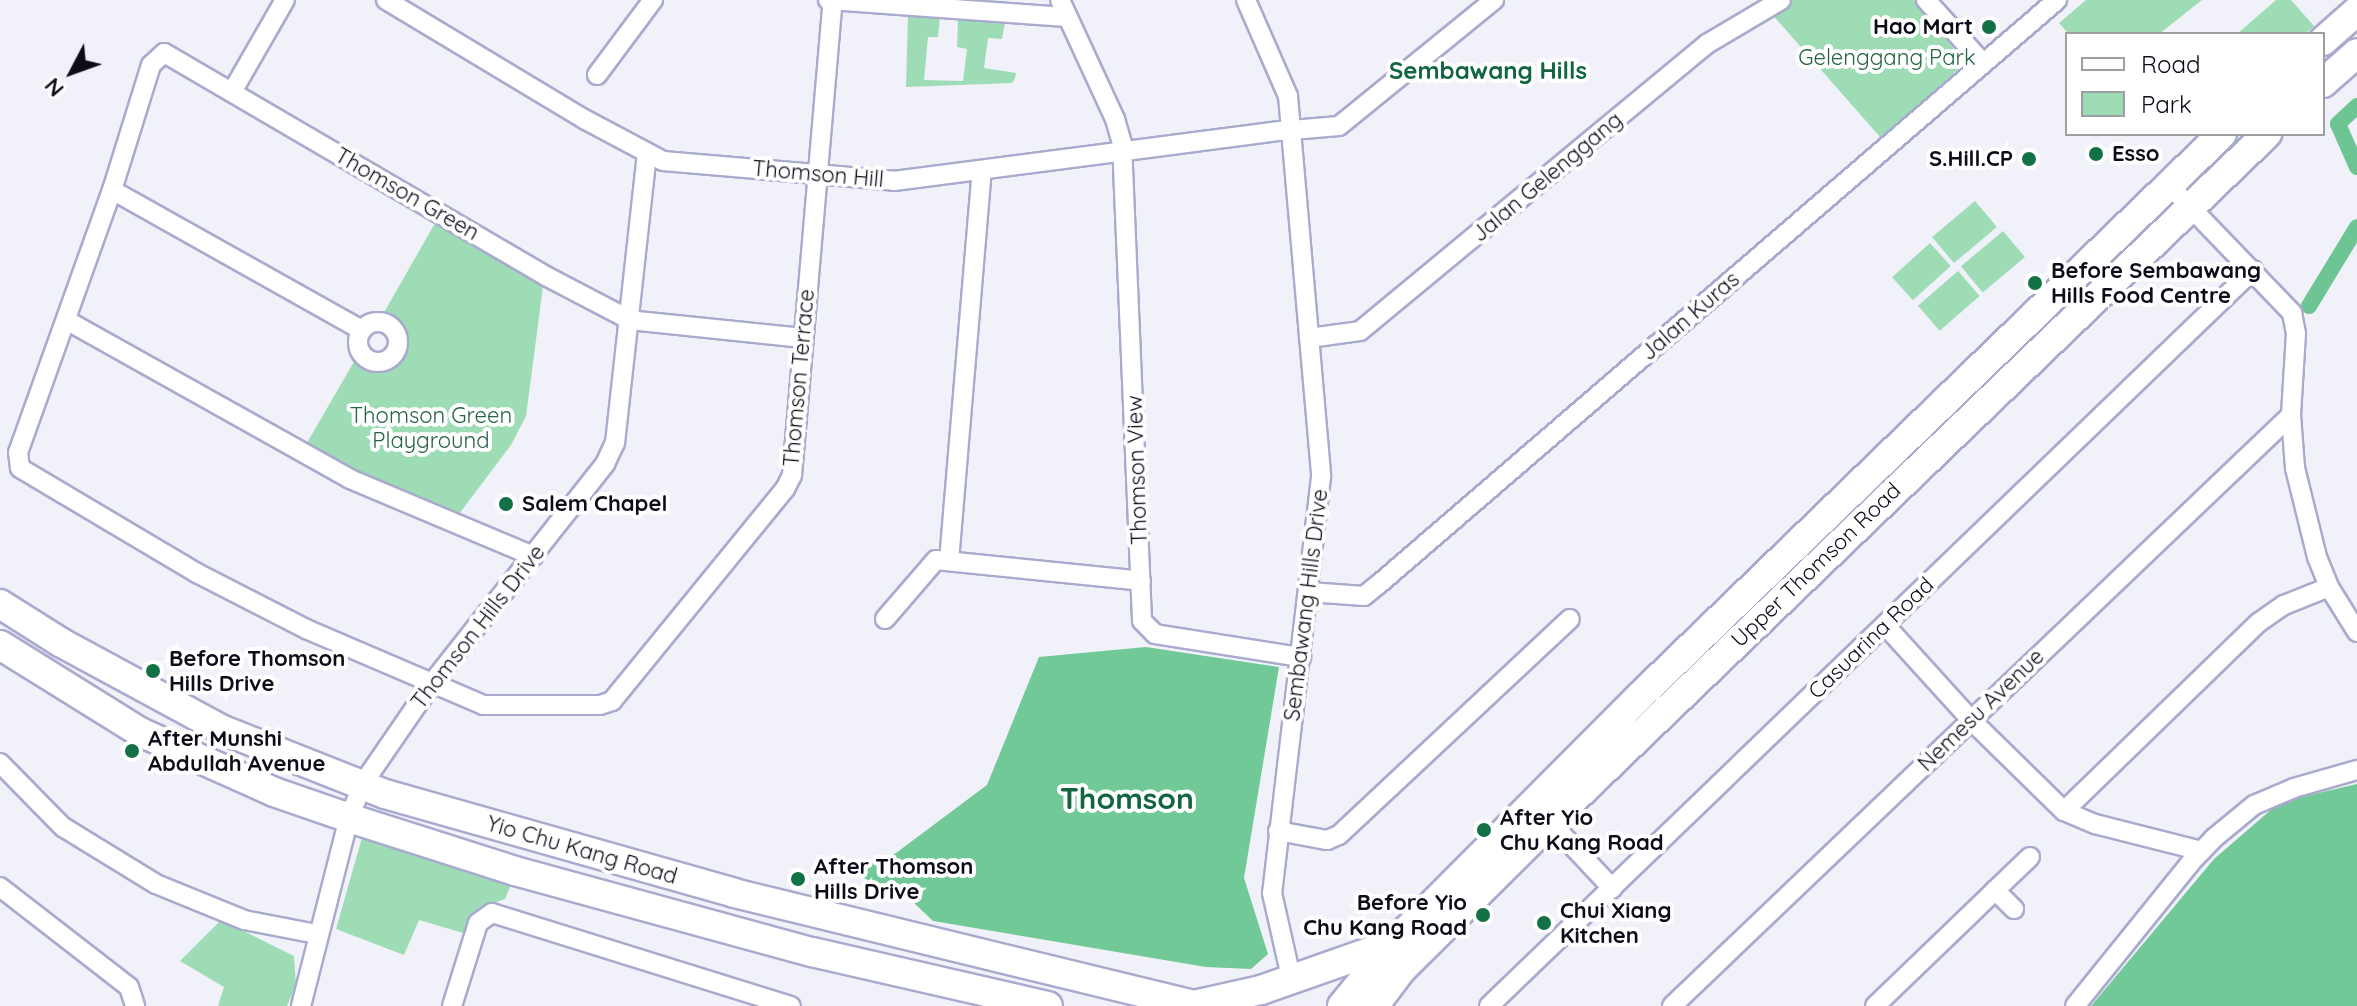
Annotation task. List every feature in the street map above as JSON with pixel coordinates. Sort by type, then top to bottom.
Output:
[{"type":"main road","points":[[2325,39],[2357,11]]},
{"type":"main road","points":[[2325,81],[2357,53]]},
{"type":"main road","name":"Upper Thomson Road","points":[[1342,1006],[1393,944],[1639,697],[2220,136]]},
{"type":"main road","name":"Upper Thomson Road","points":[[1374,1006],[1401,970],[1550,822],[2265,136]]},
{"type":"main road","name":"Yio Chu Kang Road","points":[[0,604],[60,642],[197,716],[290,759],[362,785],[734,893],[1196,1005]]},
{"type":"main road","name":"Yio Chu Kang Road","points":[[0,645],[150,737],[274,792],[349,818],[515,871],[767,940],[1048,1006]]},
{"type":"main road","points":[[1639,697],[1653,693],[1660,696],[1664,703],[1659,717]]},
{"type":"main road","points":[[1196,1005],[1240,996],[1393,944]]},
{"type":"main road","points":[[944,946],[954,970],[964,979],[998,994]]},
{"type":"street","points":[[232,92],[285,0]]},
{"type":"street","name":"Thomson Hill","points":[[386,0],[647,155],[663,161],[894,181],[1347,123],[1494,0]]},
{"type":"street","points":[[597,75],[653,0]]},
{"type":"street","points":[[831,0],[1063,8]]},
{"type":"street","name":"Thomson Terrace","points":[[432,683],[483,705],[600,705],[612,701],[785,489],[792,475],[831,0]]},
{"type":"street","name":"Sembawang Hills Drive","points":[[1246,0],[1288,96],[1321,477],[1272,893],[1291,977]]},
{"type":"street","name":"Jalan Gelenggang","points":[[1309,338],[1360,331],[1707,44],[1781,0]]},
{"type":"street","points":[[1926,0],[1983,63]]},
{"type":"street","name":"Jalan Kuras","points":[[1309,592],[1364,596],[2057,0]]},
{"type":"street","name":"Thomson View","points":[[1063,8],[1115,119],[1123,153],[1142,621],[1155,634],[1301,657]]},
{"type":"street","name":"Thomson Green","points":[[432,683],[306,629],[211,580],[20,468],[18,453],[112,190],[151,65],[159,55],[170,54],[546,276],[630,320],[803,338]]},
{"type":"street","name":"Thomson Hills Drive","points":[[301,1006],[349,818],[362,785],[432,683],[605,464],[615,443],[647,155]]},
{"type":"street","points":[[949,561],[982,172]]},
{"type":"street","points":[[2169,185],[2292,313],[2296,351],[2291,415],[2295,468],[2305,514],[2329,587],[2357,632]]},
{"type":"street","points":[[112,190],[361,330]]},
{"type":"street","name":"Casuarina Road","points":[[1489,1006],[1885,625],[2018,492],[2253,270]]},
{"type":"street","points":[[66,320],[350,479],[533,556]]},
{"type":"street","name":"Nemesu Avenue","points":[[1672,1006],[2291,415]]},
{"type":"street","points":[[885,619],[936,560],[1141,581]]},
{"type":"street","points":[[2064,811],[2258,623],[2284,605],[2329,587]]},
{"type":"street","points":[[1278,831],[1327,840],[1339,835],[1570,619]]},
{"type":"street","points":[[1885,625],[1971,720],[2064,811],[2095,824],[2202,851]]},
{"type":"street","points":[[0,763],[63,827],[156,884],[244,920],[317,934]]},
{"type":"street","points":[[2075,1006],[2202,851],[2254,805],[2294,788],[2357,770]]},
{"type":"street","points":[[1550,822],[1612,888]]},
{"type":"street","points":[[1875,1006],[2030,857]]},
{"type":"street","points":[[0,887],[129,987],[135,1006]]},
{"type":"street","points":[[1995,890],[2014,909]]},
{"type":"street","points":[[452,1006],[478,923],[492,913],[791,1006]]},
{"type":"green space","name":"Gelenggang Park","points":[[1788,0],[1914,0],[1965,63],[1881,138],[1770,12]]},
{"type":"green space","points":[[2086,0],[2202,0],[2162,32],[2067,32],[2059,23]]},
{"type":"green space","points":[[2276,0],[2291,0],[2314,26],[2307,32],[2239,32]]},
{"type":"green space","points":[[845,3],[940,17],[938,37],[928,37],[924,80],[963,81],[967,49],[957,47],[958,20],[1005,22],[1002,39],[988,38],[984,68],[1016,73],[1015,78],[1012,83],[906,87],[908,15],[844,10]]},
{"type":"green space","points":[[1975,201],[1997,227],[1954,263],[1932,237]]},
{"type":"green space","name":"Thomson Green Playground","points":[[442,211],[545,271],[526,416],[511,445],[456,518],[359,478],[304,448],[355,360],[373,368],[384,368],[403,354],[406,343],[403,331],[382,316]]},
{"type":"green space","points":[[2003,231],[2025,257],[1983,292],[1961,266]]},
{"type":"green space","points":[[1930,243],[1951,266],[1913,300],[1892,277]]},
{"type":"green space","points":[[1958,271],[1980,296],[1940,331],[1918,306]]},
{"type":"green space","points":[[1146,647],[1279,667],[1244,878],[1268,954],[1251,969],[1206,967],[933,921],[912,901],[849,871],[896,853],[987,785],[1039,657]]},
{"type":"green space","points":[[2357,784],[2357,1006],[2091,1006],[2214,859],[2280,802]]},
{"type":"green space","points":[[363,834],[512,882],[505,899],[488,905],[471,918],[463,933],[419,920],[404,955],[336,929]]},
{"type":"green space","points":[[221,920],[294,956],[296,985],[287,1006],[218,1006],[224,987],[180,961]]},
{"type":"waterway","points":[[2357,106],[2338,124],[2357,167]]},
{"type":"waterway","points":[[2309,306],[2357,227]]},
{"type":"place","name":"Hao Mart","points":[[1989,27]]},
{"type":"place","name":"Esso","points":[[2096,154]]},
{"type":"place","name":"S.Hill.CP","points":[[2029,159]]},
{"type":"place","name":"Before Sembawang Hills Food Centre","points":[[2035,283]]},
{"type":"place","name":"Salem Chapel","points":[[506,504]]},
{"type":"place","name":"Before Thomson Hills Drive","points":[[153,671]]},
{"type":"place","name":"After Munshi Abdullah Avenue","points":[[132,751]]},
{"type":"place","name":"After Yio Chu Kang Road","points":[[1484,830]]},
{"type":"place","name":"After Thomson Hills Drive","points":[[798,879]]},
{"type":"place","name":"Before Yio Chu Kang Road","points":[[1483,915]]},
{"type":"place","name":"Chui Xiang Kitchen","points":[[1544,923]]},
{"type":"district","name":"Sembawang Hills","points":[[1488,71]]},
{"type":"district","name":"Thomson","points":[[1127,798]]}]
